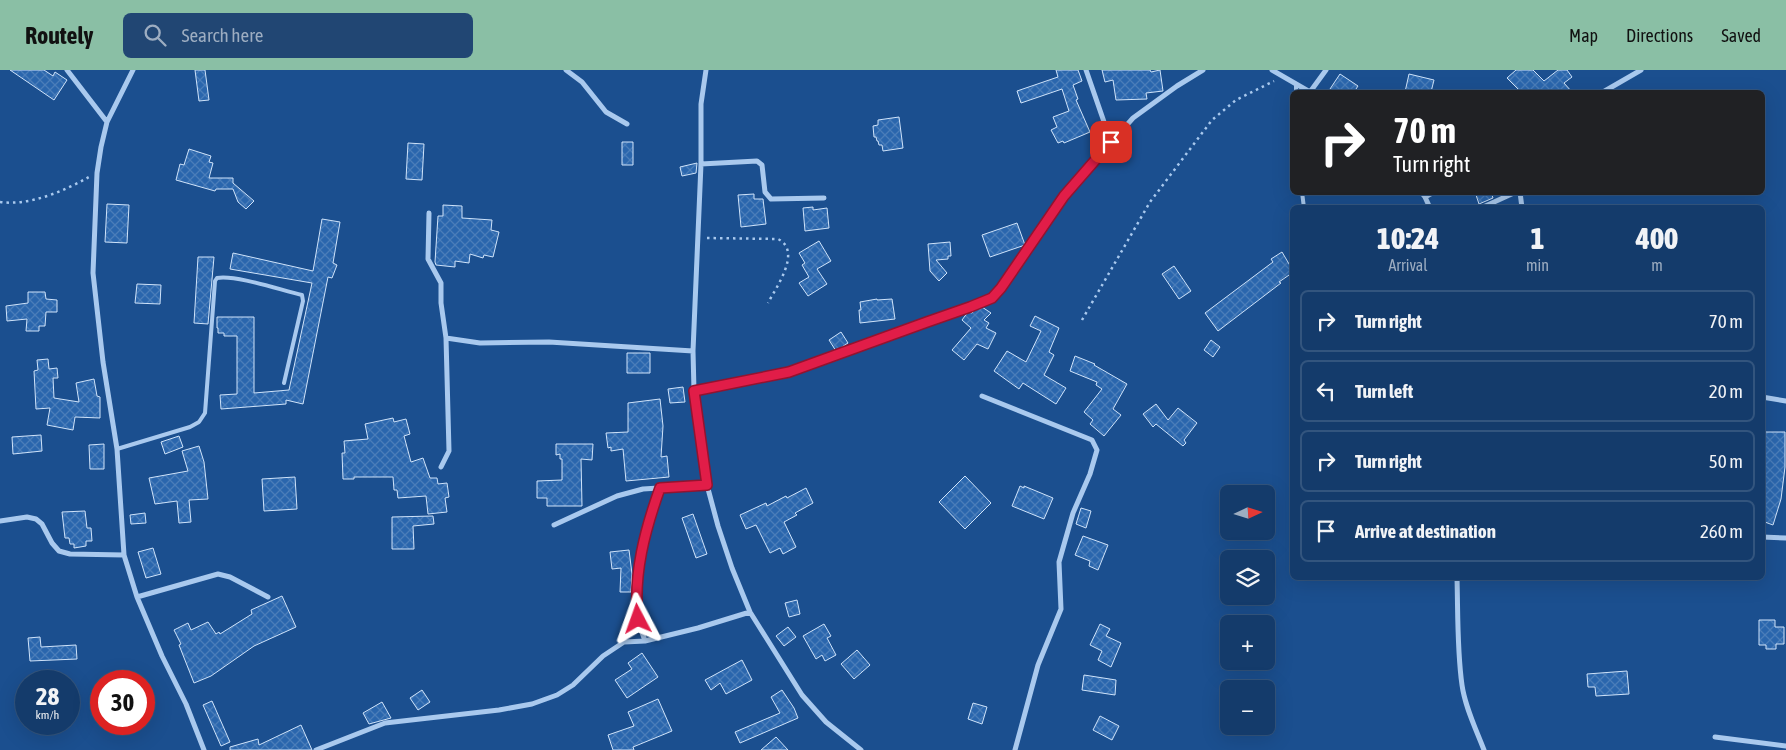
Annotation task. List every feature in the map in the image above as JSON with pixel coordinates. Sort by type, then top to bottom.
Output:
[{"type":"street","points":[[67,70],[107,122]]},
{"type":"street","points":[[133,70],[107,122],[97,173],[93,272],[103,362],[116,449],[124,555],[137,598],[162,656],[186,704],[204,750]]},
{"type":"street","points":[[566,70],[582,82],[606,112],[626,124]]},
{"type":"street","points":[[706,70],[700,104],[701,164],[693,351],[694,391],[707,485],[721,535],[750,612],[802,695],[826,722],[862,750]]},
{"type":"street","points":[[1086,70],[1111,142]]},
{"type":"street","points":[[694,391],[789,372],[992,298],[1001,288],[1064,196],[1132,118],[1203,70]]},
{"type":"street","points":[[1272,70],[1306,90]]},
{"type":"street","points":[[1311,90],[1326,70]]},
{"type":"street","points":[[1607,90],[1641,70]]},
{"type":"street","points":[[701,164],[757,162],[762,165],[765,192],[771,198],[824,198]]},
{"type":"street","points":[[1429,195],[1425,197],[1429,205]]},
{"type":"street","points":[[1488,205],[1511,195]]},
{"type":"street","points":[[429,213],[428,259],[441,283],[441,303],[446,338],[449,451],[441,467]]},
{"type":"street","points":[[446,338],[480,343],[549,342],[693,351]]},
{"type":"street","points":[[982,396],[1092,440],[1097,450],[1090,474],[1073,513],[1059,562],[1061,609],[1038,665],[1015,750]]},
{"type":"street","points":[[1765,398],[1786,401]]},
{"type":"street","points":[[554,525],[617,496],[643,489],[707,485]]},
{"type":"street","points":[[645,641],[638,619],[636,586],[650,516],[660,488]]},
{"type":"street","points":[[0,521],[27,517],[36,519],[42,524],[52,543],[60,551],[70,554],[124,555]]},
{"type":"street","points":[[1765,536],[1786,538]]},
{"type":"street","points":[[137,598],[218,574],[230,577],[268,597]]},
{"type":"street","points":[[1457,580],[1462,686],[1472,721],[1484,750]]},
{"type":"street","points":[[316,750],[384,723],[499,710],[532,704],[558,695],[573,684],[603,656],[624,642],[645,641],[698,628],[750,612]]},
{"type":"street","points":[[1716,737],[1786,746]]},
{"type":"lane","points":[[1296,84],[1296,90]]},
{"type":"lane","points":[[116,449],[190,427],[199,422],[205,412],[215,281],[217,278],[224,277],[243,280],[302,295],[303,301],[284,383]]},
{"type":"path","points":[[1082,320],[1150,202],[1212,120],[1236,100],[1282,77]]},
{"type":"path","points":[[0,202],[30,201],[63,190],[97,173]]},
{"type":"path","points":[[698,237],[778,239],[783,241],[788,248],[789,255],[780,280],[768,303]]},
{"type":"building","points":[[10,70],[44,70],[53,76],[55,72],[67,80],[54,100]]},
{"type":"building","points":[[195,70],[205,70],[209,100],[199,101]]},
{"type":"building","points":[[1056,70],[1078,70],[1082,81],[1073,85],[1078,99],[1076,100],[1090,132],[1064,143],[1063,141],[1058,143],[1051,130],[1057,127],[1053,117],[1069,111],[1062,89],[1021,103],[1017,91],[1058,77]]},
{"type":"building","points":[[1102,70],[1150,70],[1151,72],[1160,70],[1163,91],[1146,93],[1147,99],[1116,100],[1113,80],[1105,82]]},
{"type":"building","points":[[1516,70],[1533,70],[1544,81],[1558,70],[1567,70],[1572,77],[1564,83],[1570,90],[1519,90],[1507,78]]},
{"type":"building","points":[[1340,74],[1358,86],[1355,90],[1329,90]]},
{"type":"building","points":[[1409,74],[1434,80],[1432,90],[1405,90]]},
{"type":"building","points":[[899,117],[903,148],[883,151],[882,145],[879,145],[876,137],[874,137],[873,126],[878,125],[878,120]]},
{"type":"building","points":[[622,142],[633,142],[633,165],[622,165]]},
{"type":"building","points":[[408,143],[424,144],[422,180],[406,179]]},
{"type":"building","points":[[189,149],[211,156],[209,162],[213,163],[209,178],[233,178],[233,183],[254,201],[246,209],[238,202],[233,189],[216,189],[215,191],[176,180],[180,164],[184,165]]},
{"type":"building","points":[[697,163],[696,173],[682,176],[680,167]]},
{"type":"building","points":[[754,194],[754,199],[763,199],[766,224],[741,227],[738,195]]},
{"type":"building","points":[[1476,195],[1492,195],[1493,198],[1479,204]]},
{"type":"building","points":[[107,204],[129,205],[127,243],[105,242]]},
{"type":"building","points":[[443,205],[462,206],[462,218],[492,220],[491,230],[499,232],[493,257],[484,255],[483,258],[470,254],[469,263],[455,261],[455,267],[436,265],[438,216],[443,216]]},
{"type":"building","points":[[813,207],[813,210],[827,208],[829,228],[805,231],[803,208]]},
{"type":"building","points":[[322,219],[340,222],[333,263],[337,265],[332,278],[328,277],[303,404],[286,400],[286,404],[221,409],[220,395],[237,394],[237,336],[224,336],[224,333],[218,333],[217,317],[254,317],[254,393],[289,390],[312,283],[230,269],[233,253],[313,271]]},
{"type":"building","points":[[1017,223],[1025,245],[990,257],[982,235]]},
{"type":"building","points":[[819,241],[831,261],[817,269],[827,284],[808,296],[799,283],[809,277],[802,265],[805,263],[799,253]]},
{"type":"building","points":[[950,242],[951,256],[948,256],[948,259],[936,260],[947,273],[939,281],[930,271],[928,244]]},
{"type":"building","points":[[1282,252],[1290,266],[1290,274],[1218,331],[1205,313],[1273,262],[1271,259]]},
{"type":"building","points":[[198,257],[214,257],[208,324],[194,323]]},
{"type":"building","points":[[1174,266],[1191,291],[1179,299],[1162,274]]},
{"type":"building","points":[[137,284],[161,285],[160,304],[135,303]]},
{"type":"building","points":[[28,292],[45,292],[46,299],[57,300],[57,312],[46,312],[45,326],[39,326],[39,331],[26,331],[27,319],[7,321],[6,306],[28,303]]},
{"type":"building","points":[[892,299],[895,319],[860,323],[860,302]]},
{"type":"building","points":[[982,307],[991,313],[984,320],[989,323],[986,328],[996,333],[988,349],[977,344],[964,360],[952,350],[971,328],[962,320],[968,312],[972,313]]},
{"type":"building","points":[[1035,316],[1059,328],[1049,352],[1054,355],[1044,375],[1066,388],[1056,404],[1023,383],[1019,389],[994,371],[1007,351],[1026,362],[1041,331],[1030,326]]},
{"type":"building","points":[[841,332],[848,343],[836,351],[829,340]]},
{"type":"building","points":[[1211,340],[1220,347],[1213,357],[1204,350]]},
{"type":"building","points":[[627,353],[650,353],[650,373],[627,373]]},
{"type":"building","points":[[1075,356],[1095,364],[1127,384],[1113,409],[1121,415],[1104,436],[1090,424],[1093,420],[1084,412],[1102,389],[1096,385],[1097,382],[1070,371]]},
{"type":"building","points":[[48,359],[49,369],[57,368],[58,378],[53,378],[54,398],[79,402],[76,383],[94,379],[97,396],[100,397],[100,418],[75,417],[73,430],[47,425],[50,408],[36,409],[34,371],[38,370],[37,360]]},
{"type":"building","points":[[683,387],[685,402],[670,403],[668,389]]},
{"type":"building","points":[[660,399],[663,426],[661,457],[667,456],[669,477],[626,481],[623,449],[611,451],[611,447],[608,448],[606,433],[628,432],[628,403]]},
{"type":"building","points":[[1156,404],[1168,420],[1178,408],[1197,423],[1184,440],[1186,443],[1183,446],[1156,424],[1153,427],[1143,414]]},
{"type":"building","points":[[393,418],[394,422],[406,419],[410,434],[404,436],[411,462],[423,458],[430,478],[437,478],[438,484],[447,483],[449,497],[445,498],[447,512],[428,514],[426,496],[398,498],[397,490],[394,490],[393,477],[354,477],[354,479],[343,479],[342,453],[345,453],[344,441],[368,439],[365,424]]},
{"type":"building","points":[[1765,432],[1785,432],[1785,467],[1781,499],[1773,525],[1765,522]]},
{"type":"building","points":[[41,435],[42,451],[13,454],[12,437]]},
{"type":"building","points":[[179,436],[183,447],[165,454],[161,442]]},
{"type":"building","points":[[104,444],[104,469],[90,469],[89,445]]},
{"type":"building","points":[[556,444],[593,444],[592,460],[581,459],[582,506],[547,506],[547,498],[537,498],[537,481],[562,480],[562,459],[560,459],[560,454],[556,455]]},
{"type":"building","points":[[199,446],[204,462],[208,499],[189,500],[191,522],[179,523],[177,501],[155,504],[149,478],[188,471],[182,451]]},
{"type":"building","points":[[965,476],[991,503],[965,529],[939,502]]},
{"type":"building","points":[[295,477],[297,509],[264,511],[262,479]]},
{"type":"building","points":[[1020,486],[1053,498],[1044,519],[1012,506]]},
{"type":"building","points":[[806,488],[813,503],[784,522],[796,547],[783,554],[780,548],[770,553],[756,525],[746,529],[740,515],[766,503],[767,506],[786,496],[787,498]]},
{"type":"building","points":[[1081,508],[1091,511],[1086,528],[1076,524]]},
{"type":"building","points":[[85,511],[87,528],[91,528],[92,541],[86,541],[86,546],[74,548],[74,544],[70,544],[69,538],[65,538],[62,512]]},
{"type":"building","points":[[145,513],[146,523],[131,524],[130,515]]},
{"type":"building","points":[[693,514],[707,554],[696,558],[682,518]]},
{"type":"building","points":[[433,516],[434,524],[413,526],[414,549],[392,549],[392,517]]},
{"type":"building","points":[[1083,536],[1108,545],[1098,570],[1089,566],[1090,561],[1075,555]]},
{"type":"building","points":[[153,548],[161,574],[146,578],[138,552]]},
{"type":"building","points":[[629,550],[632,574],[631,592],[620,592],[621,568],[612,569],[610,552]]},
{"type":"building","points":[[282,596],[296,627],[254,646],[211,676],[194,683],[179,645],[181,644],[174,630],[188,623],[191,630],[208,622],[216,634],[219,632],[220,634],[252,614],[251,610]]},
{"type":"building","points":[[797,600],[800,614],[789,617],[785,603]]},
{"type":"building","points":[[1759,620],[1775,620],[1775,627],[1784,627],[1784,644],[1776,644],[1776,649],[1766,649],[1766,645],[1759,645]]},
{"type":"building","points":[[824,624],[831,636],[827,638],[836,655],[825,661],[822,655],[816,659],[803,636]]},
{"type":"building","points":[[1100,624],[1110,629],[1106,636],[1121,643],[1111,667],[1098,660],[1102,651],[1090,645]]},
{"type":"building","points":[[788,627],[796,637],[784,646],[776,636]]},
{"type":"building","points":[[40,637],[41,647],[76,645],[77,659],[30,661],[28,638]]},
{"type":"building","points":[[857,650],[870,665],[854,679],[841,664]]},
{"type":"building","points":[[642,653],[658,677],[627,698],[615,680],[632,669],[628,663]]},
{"type":"building","points":[[742,660],[752,680],[726,694],[720,683],[711,690],[705,680]]},
{"type":"building","points":[[1627,671],[1629,694],[1596,696],[1595,687],[1588,687],[1587,674]]},
{"type":"building","points":[[1084,675],[1116,680],[1115,695],[1082,690]]},
{"type":"building","points":[[422,690],[430,702],[418,710],[410,698]]},
{"type":"building","points":[[782,690],[798,718],[740,743],[735,732],[780,713],[771,697]]},
{"type":"building","points":[[658,699],[672,731],[633,747],[634,750],[613,750],[608,735],[634,726],[628,712]]},
{"type":"building","points":[[212,701],[230,742],[221,746],[203,705]]},
{"type":"building","points":[[382,702],[391,718],[369,724],[363,713]]},
{"type":"building","points":[[973,703],[987,707],[982,724],[968,719]]},
{"type":"building","points":[[1100,716],[1119,726],[1112,740],[1093,730]]},
{"type":"building","points":[[301,725],[312,750],[230,750],[230,747],[258,739],[259,745]]},
{"type":"building","points":[[776,737],[788,750],[761,750]]},
{"type":"route","points":[[638,619],[636,586],[641,555],[650,516],[660,488],[707,485],[694,391],[789,372],[992,298],[1001,288],[1064,196],[1111,142]]}]
